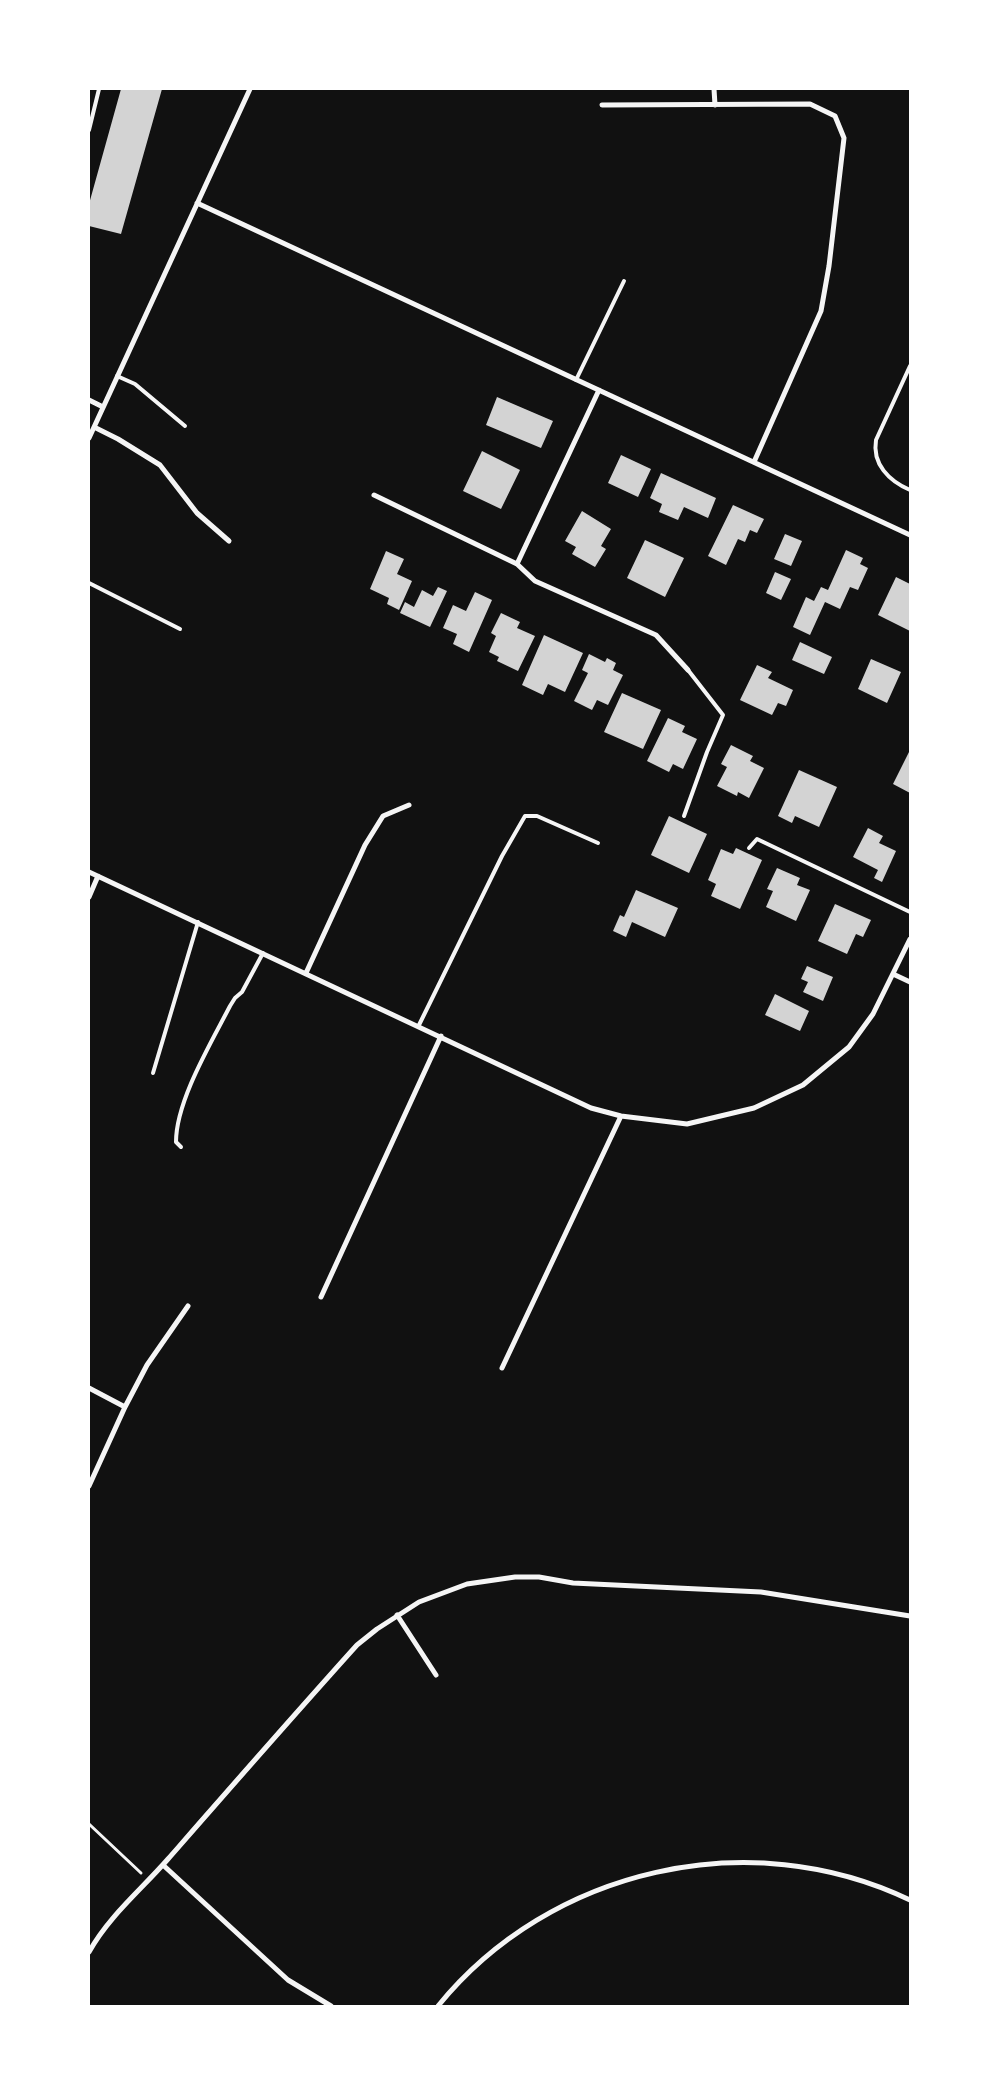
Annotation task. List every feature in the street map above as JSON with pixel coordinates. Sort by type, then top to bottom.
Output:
[{"type":"street","points":[[89,438],[250,89]]},
{"type":"street","points":[[714,89],[715,104]]},
{"type":"street","points":[[602,105],[810,104],[835,116],[844,138],[821,311],[754,462]]},
{"type":"street","points":[[197,203],[910,535]]},
{"type":"street","points":[[517,564],[599,390]]},
{"type":"street","points":[[89,400],[103,407]]},
{"type":"street","points":[[94,427],[118,438],[160,465],[197,512],[230,541]]},
{"type":"street","points":[[374,495],[517,564],[535,581],[656,635],[688,670]]},
{"type":"street","points":[[306,973],[365,845],[383,816],[409,805]]},
{"type":"street","points":[[89,872],[419,1025],[591,1108],[621,1116],[687,1124],[754,1108],[803,1085],[848,1047],[873,1014],[910,939]]},
{"type":"street","points":[[89,897],[98,876]]},
{"type":"street","points":[[893,974],[910,982]]},
{"type":"street","points":[[321,1297],[441,1036]]},
{"type":"street","points":[[502,1368],[621,1116]]},
{"type":"street","points":[[89,1486],[125,1407],[147,1365],[188,1306]]},
{"type":"street","points":[[89,1388],[125,1407]]},
{"type":"street","points":[[89,1952],[98,1935],[163,1865],[357,1645],[376,1629],[419,1602],[467,1584],[491,1580],[539,1577],[573,1583],[761,1592],[910,1616]]},
{"type":"street","points":[[397,1615],[436,1675]]},
{"type":"street","points":[[438,2006],[465,1976],[489,1955],[541,1918],[598,1890],[659,1871],[717,1863],[785,1864],[834,1872],[862,1880],[910,1900]]},
{"type":"street","points":[[163,1865],[288,1980],[331,2006]]},
{"type":"lane","points":[[89,130],[99,89]]},
{"type":"lane","points":[[576,380],[624,280]]},
{"type":"lane","points":[[910,366],[876,440],[875,449],[880,466],[885,472],[899,485],[910,490]]},
{"type":"lane","points":[[117,376],[135,384],[186,426]]},
{"type":"lane","points":[[89,583],[180,629]]},
{"type":"lane","points":[[684,816],[707,752],[723,715],[688,670]]},
{"type":"lane","points":[[419,1025],[502,856],[525,816],[537,816],[598,843]]},
{"type":"lane","points":[[749,848],[757,839],[910,912]]},
{"type":"lane","points":[[153,1074],[198,922]]},
{"type":"lane","points":[[181,1147],[176,1142],[176,1128],[191,1087],[230,1006],[242,992],[264,953]]},
{"type":"path","points":[[89,1824],[149,1880]]},
{"type":"building","points":[[121,89],[162,89],[121,234],[89,226],[89,204]]},
{"type":"building","points":[[497,397],[553,421],[541,448],[486,425]]},
{"type":"building","points":[[482,451],[520,470],[501,509],[463,491]]},
{"type":"building","points":[[621,455],[651,469],[638,497],[608,483]]},
{"type":"building","points":[[661,473],[716,498],[708,518],[684,507],[678,520],[659,512],[662,504],[650,498]]},
{"type":"building","points":[[733,505],[764,519],[757,533],[750,530],[745,542],[738,539],[726,565],[708,556]]},
{"type":"building","points":[[582,511],[611,529],[601,546],[606,549],[595,567],[572,554],[576,547],[565,541]]},
{"type":"building","points":[[785,534],[802,541],[791,566],[774,559]]},
{"type":"building","points":[[645,540],[684,558],[665,597],[627,578]]},
{"type":"building","points":[[846,550],[863,558],[860,564],[868,568],[858,590],[850,587],[840,609],[825,602],[810,635],[793,627],[806,597],[814,601],[821,587],[828,590]]},
{"type":"building","points":[[386,551],[404,559],[397,574],[412,581],[399,610],[387,604],[389,598],[370,589]]},
{"type":"building","points":[[775,572],[791,579],[781,600],[766,593]]},
{"type":"building","points":[[896,577],[910,584],[910,631],[878,615]]},
{"type":"building","points":[[438,587],[447,591],[430,627],[400,613],[405,602],[414,607],[422,590],[433,596]]},
{"type":"building","points":[[475,592],[492,600],[469,652],[453,644],[457,634],[443,628],[453,605],[466,611]]},
{"type":"building","points":[[501,613],[520,622],[517,628],[535,636],[518,671],[497,661],[499,657],[489,652],[496,636],[491,633]]},
{"type":"building","points":[[544,635],[583,653],[565,692],[548,684],[543,695],[522,685]]},
{"type":"building","points":[[800,642],[832,657],[824,674],[792,660]]},
{"type":"building","points":[[589,654],[605,662],[607,658],[616,663],[613,670],[623,675],[608,705],[597,700],[592,710],[574,701],[588,673],[582,670]]},
{"type":"building","points":[[871,659],[901,672],[887,703],[858,689]]},
{"type":"building","points":[[757,665],[772,672],[768,678],[793,690],[786,706],[778,703],[772,715],[740,700]]},
{"type":"building","points":[[622,693],[661,710],[643,749],[604,732]]},
{"type":"building","points":[[668,718],[685,726],[682,732],[697,739],[683,769],[673,764],[669,772],[647,761]]},
{"type":"building","points":[[731,745],[753,756],[750,761],[764,768],[749,798],[738,792],[737,796],[717,786],[727,767],[721,764]]},
{"type":"building","points":[[910,750],[910,793],[893,784]]},
{"type":"building","points":[[799,770],[837,787],[819,827],[795,816],[792,823],[778,816]]},
{"type":"building","points":[[669,816],[707,834],[689,873],[651,855]]},
{"type":"building","points":[[868,828],[883,836],[879,843],[896,851],[882,882],[874,878],[878,870],[853,857]]},
{"type":"building","points":[[736,848],[762,860],[740,909],[711,896],[716,884],[708,880],[721,849],[733,854]]},
{"type":"building","points":[[777,868],[800,878],[797,885],[810,890],[796,921],[766,907],[773,891],[767,889]]},
{"type":"building","points":[[636,890],[678,908],[665,937],[632,922],[626,937],[613,931],[620,915],[624,917]]},
{"type":"building","points":[[835,904],[871,920],[863,937],[856,934],[847,954],[818,941]]},
{"type":"building","points":[[807,966],[833,977],[823,1001],[803,992],[808,982],[801,979]]},
{"type":"building","points":[[775,994],[809,1011],[800,1031],[765,1015]]}]
